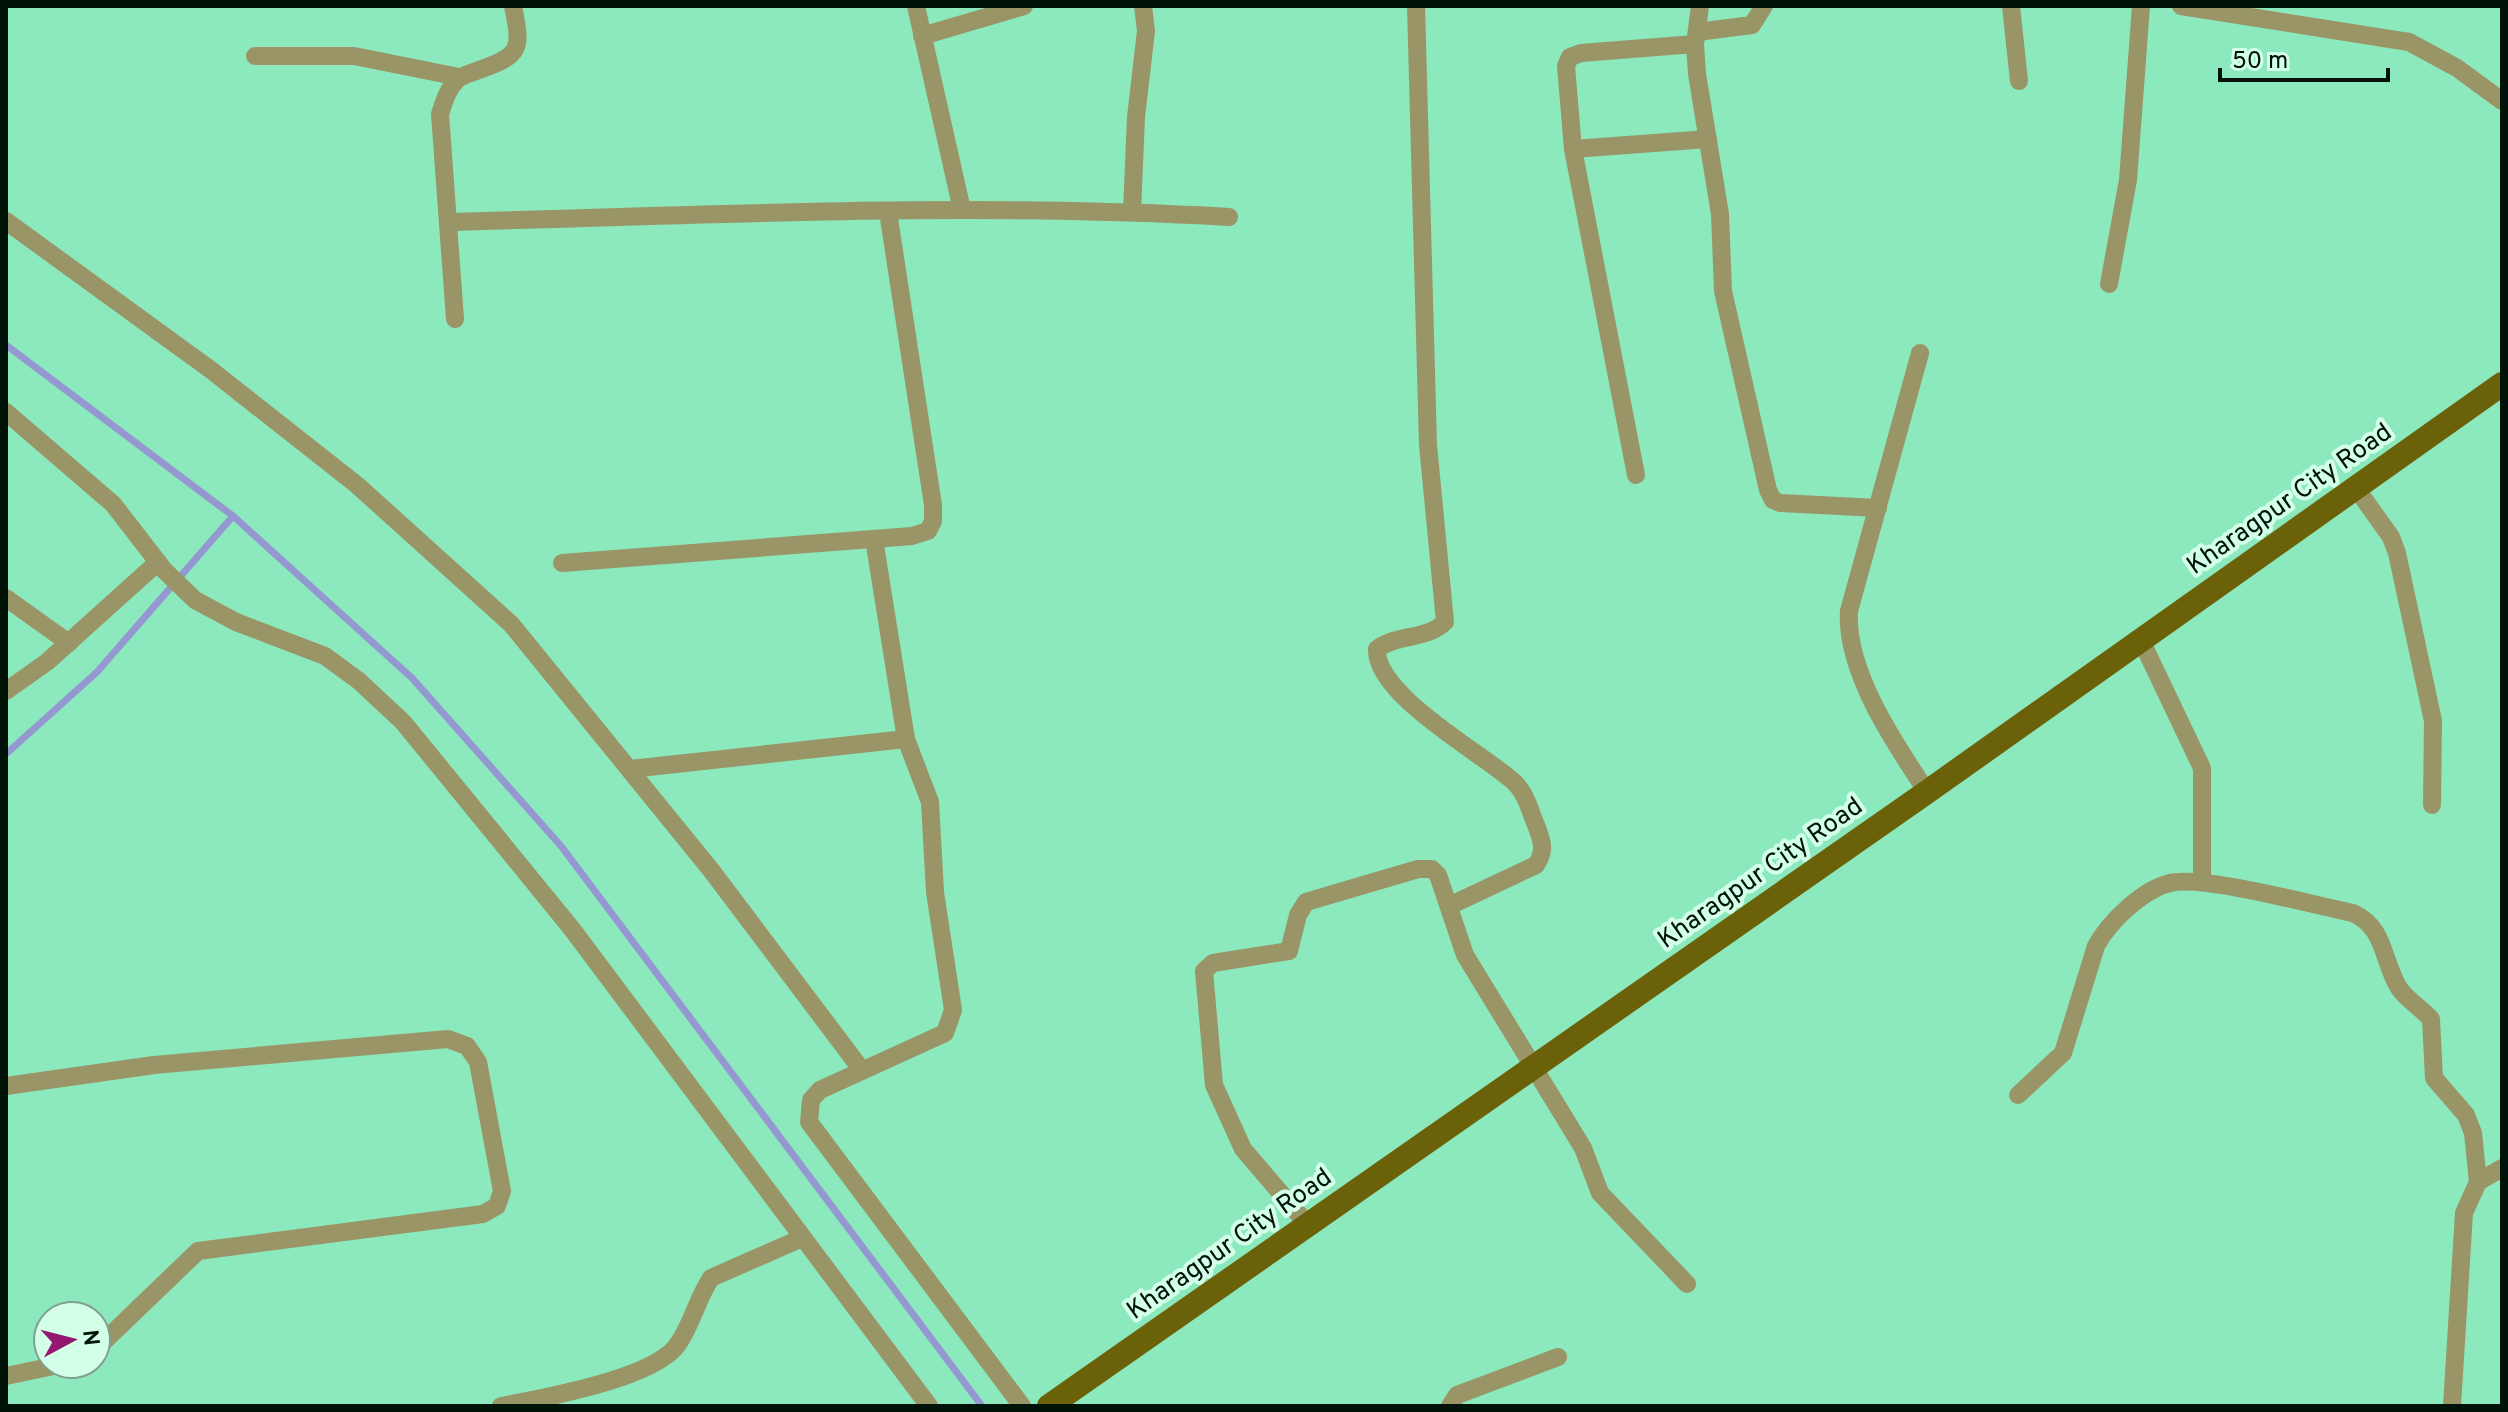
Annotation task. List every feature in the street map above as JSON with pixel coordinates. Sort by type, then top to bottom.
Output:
[{"type":"main road","name":"Kharagpur City Road","points":[[1049,1406],[1927,792],[2502,384]]},
{"type":"street","points":[[255,56],[354,56],[459,77],[510,59],[517,50],[519,33],[513,6]]},
{"type":"street","points":[[916,6],[962,210]]},
{"type":"street","points":[[922,36],[1024,6]]},
{"type":"street","points":[[1132,212],[1136,117],[1146,31],[1143,6]]},
{"type":"street","points":[[1416,6],[1428,445],[1445,622],[1437,630],[1384,643],[1377,649],[1376,660],[1409,703],[1516,783],[1542,842],[1543,854],[1536,865],[1449,906]]},
{"type":"street","points":[[1700,6],[1696,38],[1722,235],[1723,291],[1768,490],[1773,500],[1780,503],[1878,508]]},
{"type":"street","points":[[1636,475],[1573,149],[1566,77],[1570,57],[1696,38],[1752,25],[1764,6]]},
{"type":"street","points":[[2011,6],[2019,81]]},
{"type":"street","points":[[2109,284],[2128,180],[2141,6]]},
{"type":"street","points":[[2181,6],[2409,42],[2457,68],[2502,101]]},
{"type":"street","points":[[455,319],[440,114],[448,91],[459,77]]},
{"type":"street","points":[[1573,149],[1708,139]]},
{"type":"street","points":[[448,222],[962,210],[1132,212],[1229,217]]},
{"type":"street","points":[[562,563],[912,536],[928,531],[933,521],[888,212]]},
{"type":"street","points":[[6,221],[211,370],[357,485],[511,624],[630,769],[861,1069]]},
{"type":"street","points":[[1920,353],[1849,611],[1848,632],[1881,717],[1927,792]]},
{"type":"street","points":[[6,412],[113,504],[161,566],[195,600],[236,622],[325,656],[359,681],[403,722],[572,929],[929,1406]]},
{"type":"street","points":[[2356,488],[2391,537],[2397,553],[2433,721],[2432,805]]},
{"type":"street","points":[[874,539],[906,739],[930,802],[935,892],[953,1010],[951,1024],[945,1033],[820,1090],[811,1100],[809,1122],[1022,1406]]},
{"type":"street","points":[[6,691],[161,566]]},
{"type":"street","points":[[6,598],[69,643]]},
{"type":"street","points":[[2141,640],[2202,768],[2202,882]]},
{"type":"street","points":[[630,769],[906,739]]},
{"type":"street","points":[[1308,1225],[1243,1149],[1214,1085],[1204,971],[1213,963],[1289,951],[1298,915],[1306,902],[1418,869],[1432,869],[1438,875],[1472,968],[1583,1148],[1600,1193],[1687,1284]]},
{"type":"street","points":[[2018,1095],[2057,1063],[2063,1053],[2096,946],[2104,932],[2159,886],[2173,882],[2202,882],[2365,918],[2377,932],[2398,987],[2431,1019],[2434,1078],[2442,1091],[2466,1115],[2473,1133],[2478,1182],[2464,1213],[2452,1406]]},
{"type":"street","points":[[6,1086],[154,1065],[448,1039],[467,1046],[478,1062],[502,1191],[497,1206],[483,1214],[198,1251],[112,1334]]},
{"type":"street","points":[[2478,1182],[2502,1168]]},
{"type":"street","points":[[501,1406],[590,1387],[665,1358],[678,1345],[711,1278],[724,1269],[802,1238]]},
{"type":"street","points":[[1450,1406],[1457,1395],[1558,1357]]},
{"type":"street","points":[[6,1376],[32,1371]]},
{"type":"waterway","points":[[6,345],[233,516],[412,678],[561,846],[982,1406]]},
{"type":"waterway","points":[[6,754],[97,672],[233,516]]}]
